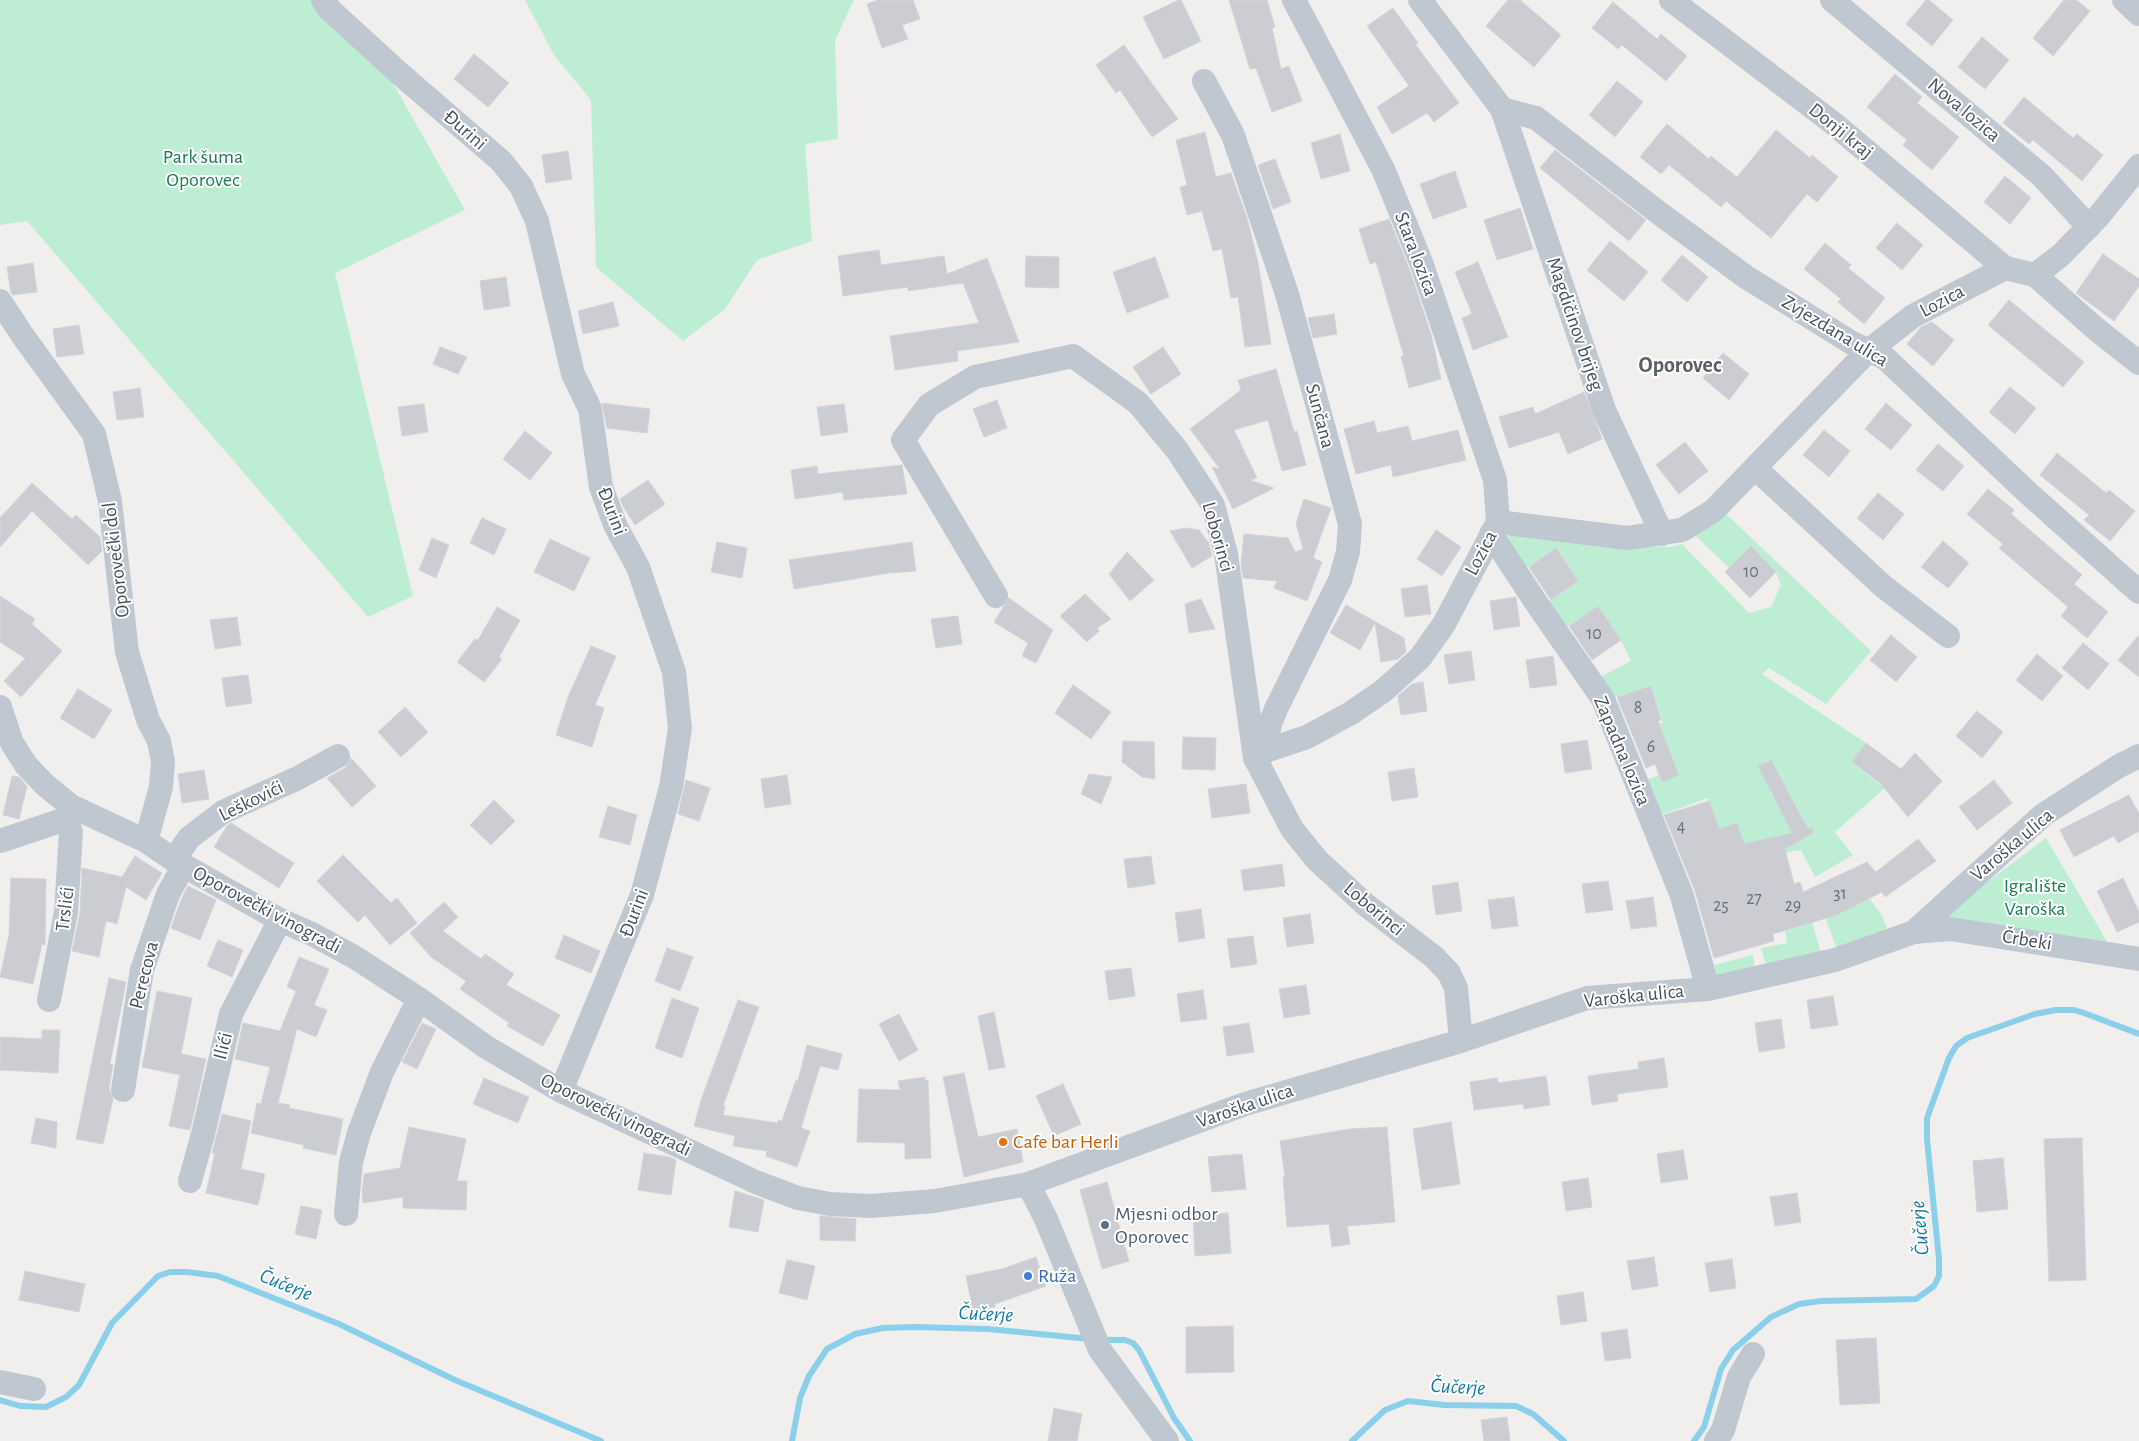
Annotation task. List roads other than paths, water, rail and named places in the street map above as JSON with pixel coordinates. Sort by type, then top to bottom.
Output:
[{"type":"street","name":"Đurini","points":[[323,0],[330,9],[400,73],[501,161],[521,186],[538,221],[573,374],[590,410],[601,487],[616,527],[638,567],[674,672],[680,728],[671,787],[642,895],[561,1091]]},
{"type":"street","name":"Stara lozica","points":[[1294,0],[1383,169],[1421,262],[1495,480],[1495,528]]},
{"type":"street","name":"Magdičinov brijeg","points":[[1420,0],[1502,109],[1604,410],[1662,534]]},
{"type":"street","name":"Donji kraj","points":[[1671,0],[1833,123],[2005,268]]},
{"type":"street","name":"Nova lozica","points":[[1832,0],[2042,176],[2089,226]]},
{"type":"street","points":[[2124,0],[2139,14]]},
{"type":"street","name":"Sunčana","points":[[1204,81],[1233,135],[1287,294],[1350,524],[1348,552],[1340,580],[1276,709],[1262,754]]},
{"type":"street","name":"Zvjezdana ulica","points":[[1502,109],[1536,118],[1746,277],[1852,343],[1885,358],[2028,492],[2139,592]]},
{"type":"street","points":[[2034,275],[2061,256],[2089,226],[2139,166]]},
{"type":"street","name":"Lozica","points":[[1262,754],[1306,736],[1352,713],[1383,691],[1420,658],[1444,624],[1495,528],[1628,538],[1682,530],[1712,511],[1868,351],[1913,316],[2005,268]]},
{"type":"street","points":[[2005,268],[2034,275],[2096,329],[2139,363]]},
{"type":"street","name":"Oporovečki dol","points":[[0,302],[94,434],[110,501],[127,652],[148,720],[159,741],[163,762],[161,787],[146,841]]},
{"type":"street","name":"Loborinci","points":[[996,596],[903,440],[929,405],[975,377],[1074,356],[1138,403],[1177,450],[1213,505],[1226,554],[1262,754],[1292,829],[1318,860],[1366,905],[1434,957],[1449,973],[1456,988],[1461,1042]]},
{"type":"street","points":[[1755,468],[1884,587],[1948,636]]},
{"type":"street","name":"Zapadna lozica","points":[[1495,528],[1537,604],[1603,699],[1682,896],[1708,989]]},
{"type":"street","name":"Oporovečki vinogradi","points":[[0,707],[6,742],[68,812],[146,841],[179,863],[280,920],[312,934],[356,958],[419,999],[486,1047],[561,1091],[758,1184],[798,1198],[830,1204],[872,1206],[935,1200],[1028,1184]]},
{"type":"street","name":"Leškovići","points":[[179,863],[189,838],[223,812],[298,778],[338,756]]},
{"type":"street","name":"Varoška ulica","points":[[1028,1184],[1245,1104],[1461,1042],[1587,998],[1708,989],[1835,960],[1914,932],[2043,816],[2118,766],[2139,756]]},
{"type":"street","points":[[0,841],[68,812]]},
{"type":"street","name":"Trslići","points":[[49,1000],[66,912],[71,832],[68,812]]},
{"type":"street","name":"Perecova","points":[[122,1090],[142,970],[179,863]]},
{"type":"street","name":"Ilići","points":[[190,1181],[231,1014],[280,920]]},
{"type":"street","name":"Črbeki","points":[[1914,932],[1950,929],[2139,959]]},
{"type":"street","points":[[346,1214],[352,1162],[359,1133],[382,1072],[419,999]]},
{"type":"street","points":[[1028,1184],[1046,1219],[1100,1350],[1167,1441]]},
{"type":"street","points":[[1716,1441],[1723,1430],[1740,1377],[1753,1354]]},
{"type":"street","points":[[0,1382],[34,1389]]},
{"type":"waterway","name":"Čučerje","points":[[1694,1441],[1704,1427],[1721,1369],[1733,1350],[1771,1317],[1799,1304],[1821,1301],[1916,1299],[1934,1286],[1939,1276],[1939,1259],[1927,1139],[1927,1118],[1949,1058],[1956,1046],[1967,1038],[2035,1014],[2056,1010],[2074,1010],[2139,1034]]},
{"type":"waterway","name":"Čučerje","points":[[0,1400],[20,1406],[46,1407],[66,1397],[79,1385],[112,1323],[158,1276],[170,1272],[187,1272],[218,1276],[339,1324],[455,1380],[601,1441]]},
{"type":"waterway","name":"Čučerje","points":[[792,1441],[800,1398],[809,1376],[827,1349],[855,1334],[883,1328],[915,1327],[988,1329],[1090,1339]]},
{"type":"waterway","name":"Čučerje","points":[[1100,1340],[1125,1340],[1133,1343],[1139,1350],[1174,1418],[1190,1441]]},
{"type":"waterway","name":"Čučerje","points":[[1352,1441],[1385,1410],[1408,1401],[1444,1405],[1516,1406],[1533,1414],[1564,1441]]},
{"type":"place","name":"Cafe bar Herli","points":[[1003,1142]]},
{"type":"place","name":"Mjesni odbor Oporovec","points":[[1105,1225]]},
{"type":"place","name":"Ruža","points":[[1028,1276]]},
{"type":"district","name":"Oporovec","points":[[1680,365]]},
{"type":"park label","name":"Park šuma Oporovec","points":[[203,168]]},
{"type":"park label","name":"Igralište Varoška","points":[[2035,898]]}]
